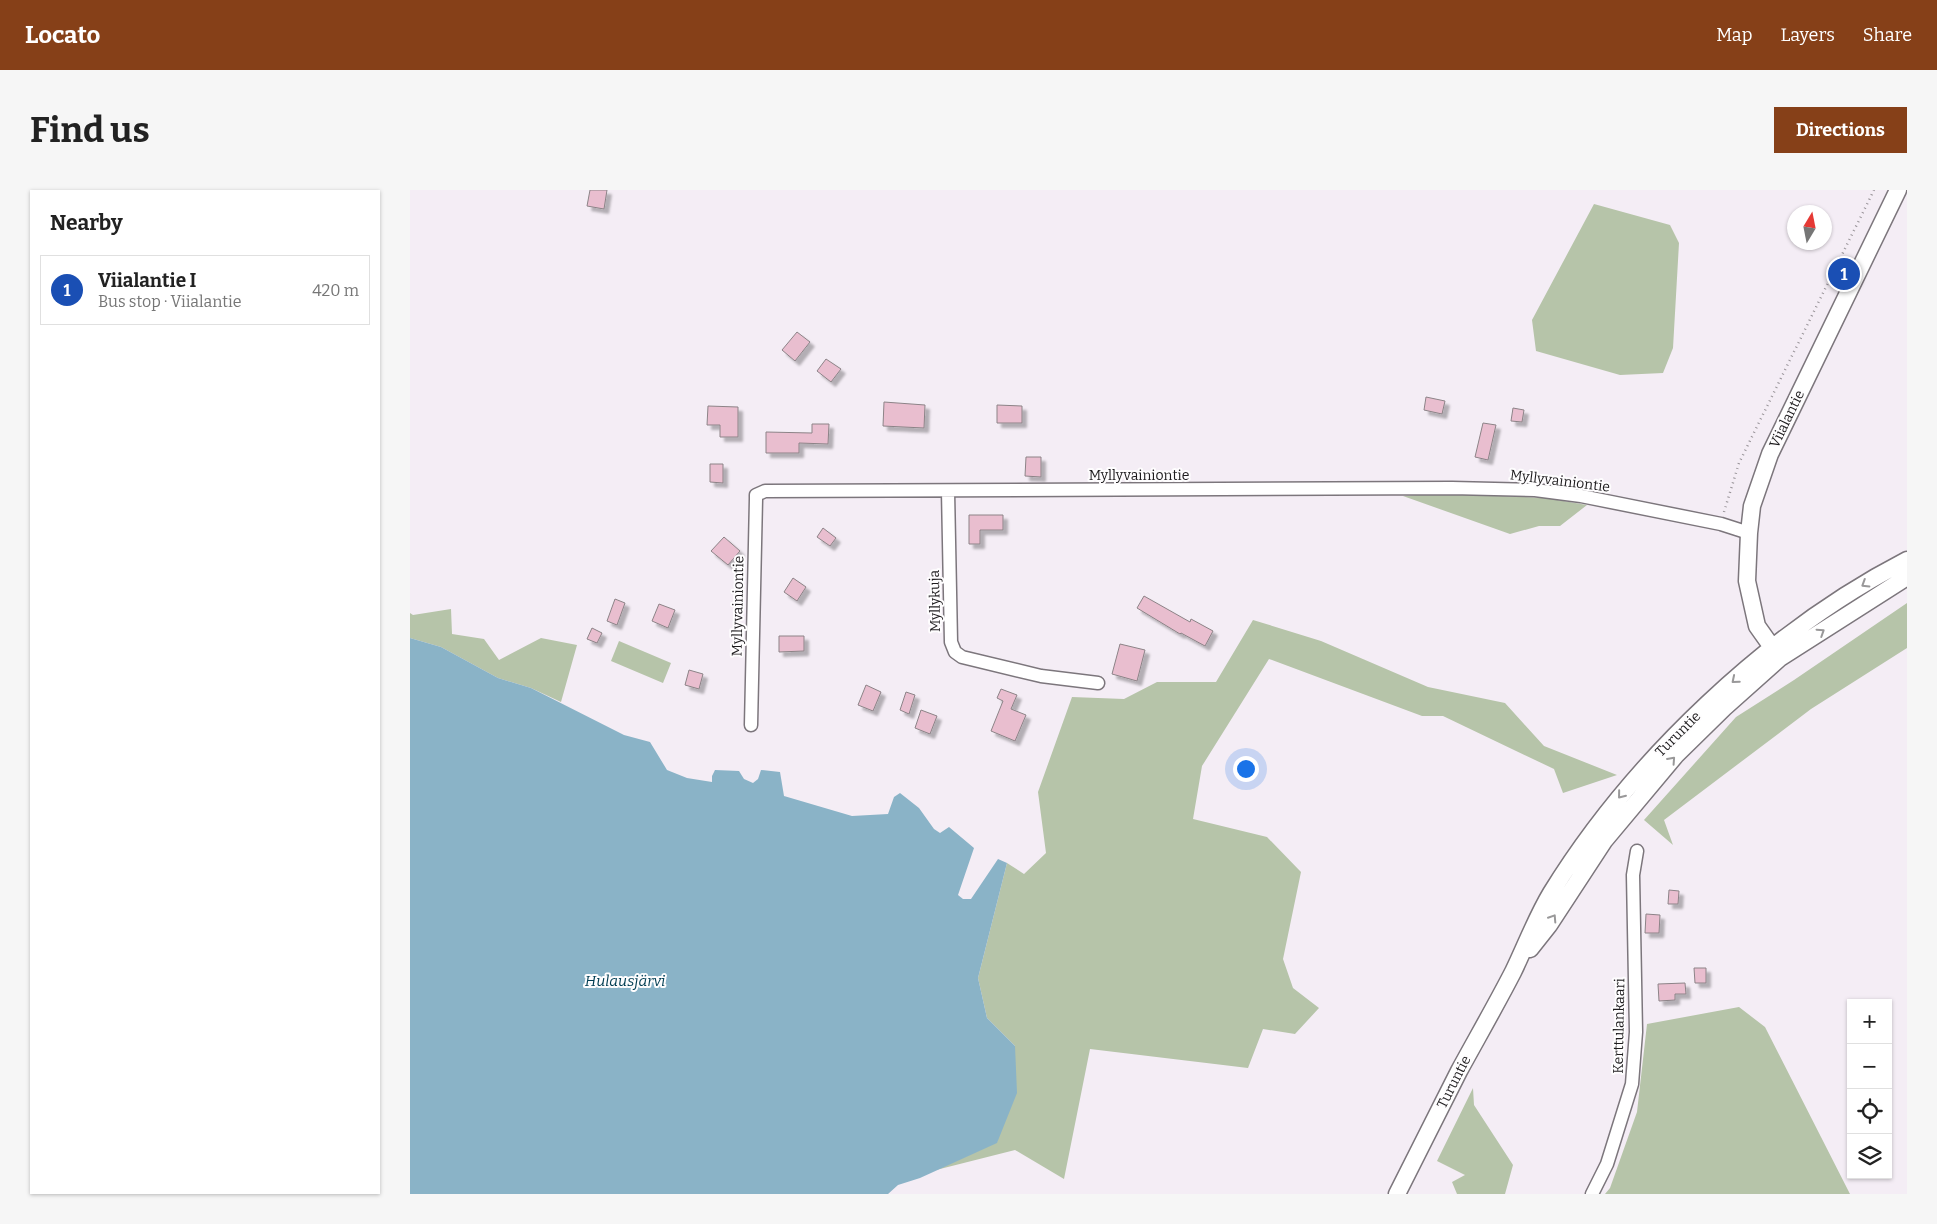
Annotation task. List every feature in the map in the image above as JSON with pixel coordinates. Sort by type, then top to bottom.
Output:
[{"type":"main road","name":"Viialantie","points":[[1776,653],[1758,626],[1747,580],[1749,533],[1756,492],[1770,454],[1894,191]]},
{"type":"main road","name":"Turuntie","points":[[1776,653],[1822,610],[1907,560]]},
{"type":"main road","name":"Turuntie","points":[[1397,1194],[1513,970],[1550,894],[1623,793],[1672,738],[1722,691],[1776,653],[1907,577]]},
{"type":"street","name":"Myllyvainiontie","points":[[752,725],[756,495],[765,491],[1452,488],[1535,490],[1590,498],[1721,524],[1749,533]]},
{"type":"street","name":"Myllykuja","points":[[948,491],[951,642],[955,652],[962,657],[1041,676],[1098,683]]},
{"type":"street","name":"Kerttulankaari","points":[[1592,1194],[1608,1164],[1632,1084],[1636,1032],[1633,875],[1637,851]]},
{"type":"path","points":[[1721,524],[1739,463],[1874,190]]},
{"type":"green space","points":[[1594,204],[1670,225],[1679,243],[1673,348],[1663,373],[1620,375],[1536,351],[1532,320]]},
{"type":"green space","points":[[1442,493],[1546,498],[1587,505],[1560,526],[1539,526],[1510,534],[1403,496]]},
{"type":"green space","points":[[1907,603],[1907,648],[1811,709],[1664,820],[1673,845],[1644,820],[1736,717]]},
{"type":"green space","points":[[451,609],[452,634],[484,639],[499,660],[541,638],[577,645],[561,702],[531,688],[498,678],[441,647],[410,638],[410,613],[413,615]]},
{"type":"green space","points":[[1253,620],[1321,641],[1428,687],[1505,703],[1544,746],[1617,775],[1563,793],[1554,769],[1443,716],[1422,716],[1269,659],[1202,766],[1193,819],[1267,837],[1301,872],[1283,959],[1293,988],[1319,1008],[1295,1034],[1263,1029],[1248,1068],[1090,1049],[1064,1179],[1015,1150],[936,1170],[997,1142],[1015,1046],[987,1018],[978,978],[1007,863],[1024,874],[1046,853],[1038,792],[1072,697],[1124,699],[1157,682],[1216,682]]},
{"type":"green space","points":[[619,641],[671,663],[663,683],[611,661]]},
{"type":"green space","points":[[1739,1007],[1765,1027],[1850,1194],[1605,1194],[1610,1188],[1637,1112],[1647,1024]]},
{"type":"green space","points":[[1473,1088],[1474,1105],[1513,1165],[1505,1194],[1457,1194],[1452,1182],[1465,1175],[1437,1161]]},
{"type":"water","name":"Hulausjärvi","points":[[410,638],[441,647],[498,678],[531,688],[624,735],[650,742],[667,770],[687,778],[712,782],[715,770],[739,771],[744,779],[753,783],[758,779],[761,770],[780,772],[784,796],[852,816],[888,814],[894,797],[900,793],[919,808],[934,829],[940,833],[949,827],[974,848],[958,895],[963,899],[971,899],[998,859],[1007,863],[978,978],[987,1018],[1015,1046],[1017,1093],[997,1143],[920,1178],[898,1185],[888,1194],[410,1194]]},
{"type":"building","points":[[590,190],[607,190],[604,209],[587,206]]},
{"type":"building","points":[[797,332],[810,342],[795,361],[782,350]]},
{"type":"building","points":[[826,359],[841,369],[831,382],[817,371]]},
{"type":"building","points":[[1426,397],[1445,401],[1442,414],[1424,410]]},
{"type":"building","points":[[884,402],[925,405],[924,428],[883,426]]},
{"type":"building","points":[[997,405],[1022,406],[1022,423],[997,423]]},
{"type":"building","points":[[708,406],[738,407],[738,437],[720,437],[720,425],[707,425]]},
{"type":"building","points":[[1513,408],[1524,410],[1522,422],[1511,421]]},
{"type":"building","points":[[1483,423],[1496,425],[1488,460],[1475,457]]},
{"type":"building","points":[[812,424],[829,424],[828,444],[799,443],[799,453],[766,453],[766,432],[812,433]]},
{"type":"building","points":[[1026,457],[1041,457],[1041,477],[1025,476]]},
{"type":"building","points":[[710,464],[723,464],[723,483],[710,482]]},
{"type":"building","points":[[969,515],[1003,515],[1003,530],[980,530],[980,544],[969,544]]},
{"type":"building","points":[[823,528],[836,538],[830,546],[817,537]]},
{"type":"building","points":[[724,537],[740,551],[728,565],[711,551]]},
{"type":"building","points":[[793,578],[806,587],[797,601],[784,592]]},
{"type":"building","points":[[1144,596],[1190,622],[1191,619],[1213,631],[1205,646],[1180,634],[1137,608]]},
{"type":"building","points":[[615,599],[625,603],[617,625],[607,621]]},
{"type":"building","points":[[659,604],[675,610],[668,628],[652,621]]},
{"type":"building","points":[[592,628],[602,633],[597,643],[587,639]]},
{"type":"building","points":[[779,636],[804,636],[804,651],[779,652]]},
{"type":"building","points":[[1120,644],[1145,650],[1137,681],[1112,674]]},
{"type":"building","points":[[689,670],[703,674],[699,689],[685,685]]},
{"type":"building","points":[[866,685],[881,692],[873,711],[858,705]]},
{"type":"building","points":[[1001,689],[1017,695],[1011,709],[1026,715],[1015,741],[991,731],[1003,701],[997,698]]},
{"type":"building","points":[[906,692],[915,695],[909,714],[900,710]]},
{"type":"building","points":[[921,710],[937,716],[930,734],[915,728]]},
{"type":"building","points":[[1669,890],[1679,891],[1678,904],[1668,904]]},
{"type":"building","points":[[1646,914],[1660,915],[1659,933],[1645,933]]},
{"type":"building","points":[[1694,968],[1706,968],[1706,983],[1695,983]]},
{"type":"building","points":[[1685,983],[1686,994],[1675,994],[1675,1000],[1659,1001],[1658,984]]},
{"type":"place","name":"Viialantie I","points":[[1844,274]]}]
